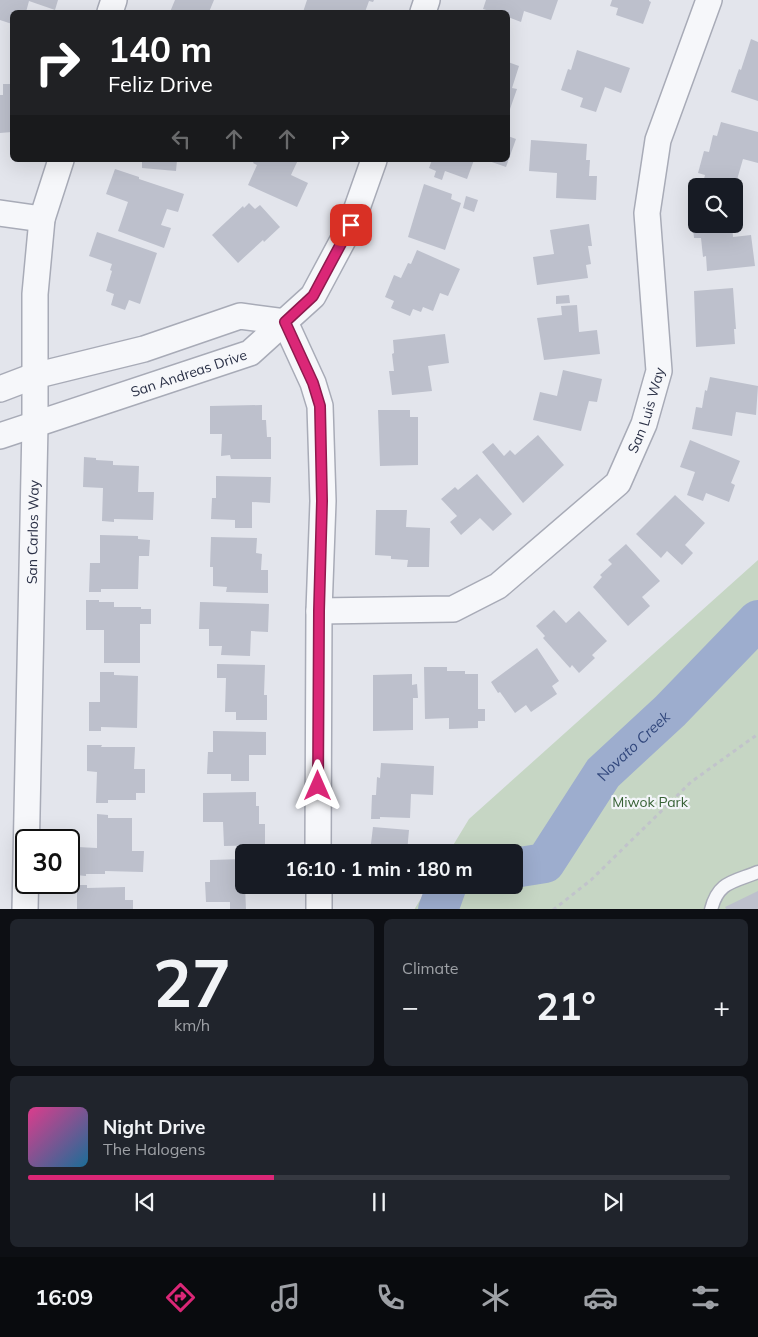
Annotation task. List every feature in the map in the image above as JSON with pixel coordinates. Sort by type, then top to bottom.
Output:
[{"type":"street","name":"San Luis Way","points":[[319,611],[453,609],[498,586],[618,483],[644,424],[658,371],[647,213],[658,140],[709,0]]},
{"type":"street","name":"San Carlos Way","points":[[25,909],[35,294],[42,219],[61,162]]},
{"type":"street","name":"San Andreas Drive","points":[[0,436],[250,353],[313,296],[351,225],[373,162]]},
{"type":"street","points":[[0,213],[42,219]]},
{"type":"street","points":[[0,389],[34,376],[144,349],[240,316],[285,322],[313,383],[320,406],[322,501],[319,611],[318,844]]},
{"type":"street","points":[[319,894],[319,909]]},
{"type":"lane","points":[[711,909],[714,895],[727,884],[758,872]]},
{"type":"path","points":[[554,909],[591,880],[691,782],[758,734]]},
{"type":"green space","name":"Miwok Park","points":[[758,560],[758,909],[415,909],[424,894],[523,894],[523,844],[454,844],[469,819]]},
{"type":"building","points":[[0,0],[58,0],[55,10],[29,1],[27,10],[10,10],[10,23],[0,20]]},
{"type":"building","points":[[175,0],[214,0],[210,10],[171,10]]},
{"type":"building","points":[[307,0],[374,0],[373,2],[369,1],[366,10],[304,10]]},
{"type":"building","points":[[486,0],[558,0],[551,20],[524,11],[521,22],[510,18],[510,10],[483,9]]},
{"type":"building","points":[[612,0],[649,0],[651,2],[643,24],[616,15],[618,8],[610,6]]},
{"type":"building","points":[[751,39],[758,42],[758,101],[731,92],[739,69],[741,70]]},
{"type":"building","points":[[577,50],[630,68],[621,93],[605,87],[596,112],[580,107],[583,98],[561,90],[568,69],[571,70]]},
{"type":"building","points":[[510,63],[519,66],[512,88],[517,89],[510,109]]},
{"type":"building","points":[[3,84],[10,84],[10,132],[0,133],[0,95],[3,95]]},
{"type":"building","points":[[721,122],[758,132],[758,163],[743,159],[737,178],[704,178],[705,175],[698,173],[704,151],[709,152],[713,135],[717,136]]},
{"type":"building","points":[[510,137],[516,139],[510,156]]},
{"type":"building","points":[[531,140],[587,144],[586,160],[590,160],[589,176],[597,176],[596,200],[556,198],[557,173],[529,171]]},
{"type":"building","points":[[142,162],[177,162],[176,171],[142,168]]},
{"type":"building","points":[[297,162],[291,175],[308,183],[297,207],[248,185],[257,165],[253,163]]},
{"type":"building","points":[[431,162],[473,162],[467,179],[445,171],[442,180],[434,177],[436,171],[429,168]]},
{"type":"building","points":[[492,162],[508,162],[506,167]]},
{"type":"building","points":[[115,169],[184,194],[178,212],[167,209],[161,225],[171,228],[164,248],[118,231],[128,202],[106,194]]},
{"type":"building","points":[[424,184],[452,194],[451,199],[461,203],[445,250],[408,237]]},
{"type":"building","points":[[466,196],[478,200],[474,212],[463,208]]},
{"type":"building","points":[[249,203],[255,209],[260,205],[280,227],[238,263],[212,235],[243,206],[244,208]]},
{"type":"building","points":[[589,224],[592,246],[588,246],[591,264],[586,265],[588,278],[537,285],[533,257],[554,254],[550,230]]},
{"type":"building","points":[[97,232],[157,253],[140,304],[129,300],[125,310],[111,305],[114,294],[106,291],[112,271],[110,270],[112,264],[89,256]]},
{"type":"building","points":[[694,233],[733,233],[733,237],[751,235],[755,266],[707,271],[706,256],[703,257],[701,238],[694,238]]},
{"type":"building","points":[[417,250],[460,269],[448,296],[440,293],[433,311],[423,307],[421,312],[413,309],[410,316],[391,308],[394,301],[385,297],[394,275],[401,278],[408,263],[411,264]]},
{"type":"building","points":[[733,288],[736,329],[734,329],[735,344],[696,347],[694,291]]},
{"type":"building","points":[[569,295],[570,303],[556,304],[556,296]]},
{"type":"building","points":[[577,305],[579,332],[597,330],[600,354],[544,360],[537,318],[562,315],[561,306]]},
{"type":"building","points":[[445,334],[449,363],[428,366],[432,391],[392,395],[389,371],[394,371],[393,340]]},
{"type":"building","points":[[563,370],[602,379],[597,402],[589,401],[581,431],[533,420],[540,392],[557,396]]},
{"type":"building","points":[[710,377],[758,386],[756,415],[736,412],[732,436],[692,429],[696,407],[702,408],[705,390],[707,391]]},
{"type":"building","points":[[262,405],[262,420],[266,420],[267,437],[271,437],[271,459],[231,459],[230,455],[221,456],[222,434],[210,434],[210,406]]},
{"type":"building","points":[[378,410],[410,410],[410,417],[418,417],[418,465],[380,466]]},
{"type":"building","points":[[538,435],[564,465],[523,503],[482,452],[493,443],[504,456],[510,450],[515,455]]},
{"type":"building","points":[[690,440],[740,461],[731,483],[735,485],[729,502],[706,493],[703,501],[687,495],[695,472],[680,467]]},
{"type":"building","points":[[84,457],[113,461],[113,465],[139,466],[138,492],[154,492],[153,520],[114,519],[114,522],[102,521],[103,488],[83,487]]},
{"type":"building","points":[[477,474],[512,514],[493,531],[480,518],[461,535],[450,522],[457,516],[441,499],[455,487],[458,490]]},
{"type":"building","points":[[216,476],[271,477],[270,503],[252,502],[252,528],[235,528],[235,520],[211,519],[212,498],[216,498]]},
{"type":"building","points":[[675,495],[705,523],[685,545],[693,553],[682,565],[667,551],[661,558],[636,534]]},
{"type":"building","points":[[376,510],[407,510],[406,527],[430,528],[429,567],[407,567],[408,560],[391,559],[391,556],[375,555]]},
{"type":"building","points":[[100,535],[138,536],[138,539],[150,540],[149,556],[139,556],[138,589],[101,589],[101,592],[89,592],[90,563],[100,563]]},
{"type":"building","points":[[211,537],[257,538],[256,553],[262,554],[261,570],[268,570],[268,593],[226,592],[227,587],[213,586],[213,567],[210,567]]},
{"type":"building","points":[[626,544],[660,581],[642,597],[650,606],[628,626],[593,587],[602,577],[600,575],[612,564],[608,560]]},
{"type":"building","points":[[86,600],[114,602],[114,607],[151,609],[151,624],[140,624],[140,663],[104,663],[104,630],[86,630]]},
{"type":"building","points":[[200,602],[269,604],[268,632],[251,631],[250,656],[221,655],[222,646],[209,646],[209,629],[199,629]]},
{"type":"building","points":[[554,610],[566,623],[579,611],[607,641],[592,655],[595,658],[579,673],[572,665],[570,668],[543,638],[545,636],[536,626]]},
{"type":"building","points":[[537,648],[559,681],[552,686],[557,694],[531,712],[526,705],[515,713],[491,682]]},
{"type":"building","points":[[217,664],[265,665],[264,695],[267,695],[267,720],[236,720],[236,712],[225,712],[226,678],[217,678]]},
{"type":"building","points":[[424,667],[447,667],[447,671],[465,671],[465,674],[478,674],[478,709],[485,709],[485,721],[478,721],[478,728],[449,729],[449,718],[425,719]]},
{"type":"building","points":[[100,672],[114,672],[114,675],[138,676],[137,728],[101,727],[101,731],[89,731],[89,702],[100,702]]},
{"type":"building","points":[[412,674],[412,685],[417,684],[418,698],[413,698],[413,730],[373,731],[373,675]]},
{"type":"building","points":[[213,731],[266,732],[266,755],[249,755],[249,781],[231,781],[231,774],[207,774],[208,752],[213,752]]},
{"type":"building","points":[[87,745],[135,747],[134,769],[145,769],[145,793],[136,793],[136,800],[108,800],[108,803],[96,803],[97,772],[87,771]]},
{"type":"building","points":[[381,763],[434,766],[433,795],[411,794],[410,818],[380,817],[380,819],[371,819],[372,795],[376,795],[377,777],[380,778]]},
{"type":"building","points":[[256,792],[256,806],[259,806],[259,824],[265,824],[265,844],[224,846],[223,822],[203,822],[203,793]]},
{"type":"building","points":[[97,814],[108,815],[108,818],[132,818],[132,851],[144,851],[143,872],[105,871],[105,874],[80,875],[80,847],[97,848]]},
{"type":"building","points":[[373,827],[409,830],[408,844],[371,844]]},
{"type":"building","points":[[235,859],[235,894],[245,894],[246,909],[230,909],[230,902],[206,902],[205,882],[210,882],[210,860]]},
{"type":"building","points":[[80,885],[87,885],[87,888],[125,887],[125,900],[133,900],[133,909],[77,909],[77,894],[80,894]]},
{"type":"building","points":[[758,891],[758,909],[726,909],[725,907]]},
{"type":"waterway","name":"Novato Creek","points":[[523,867],[545,863],[603,773],[670,711],[758,620]]},
{"type":"waterway","name":"Novato Creek","points":[[438,909],[444,894]]},
{"type":"route","points":[[318,786],[322,501],[320,406],[313,383],[285,322],[313,296],[351,225]]}]
